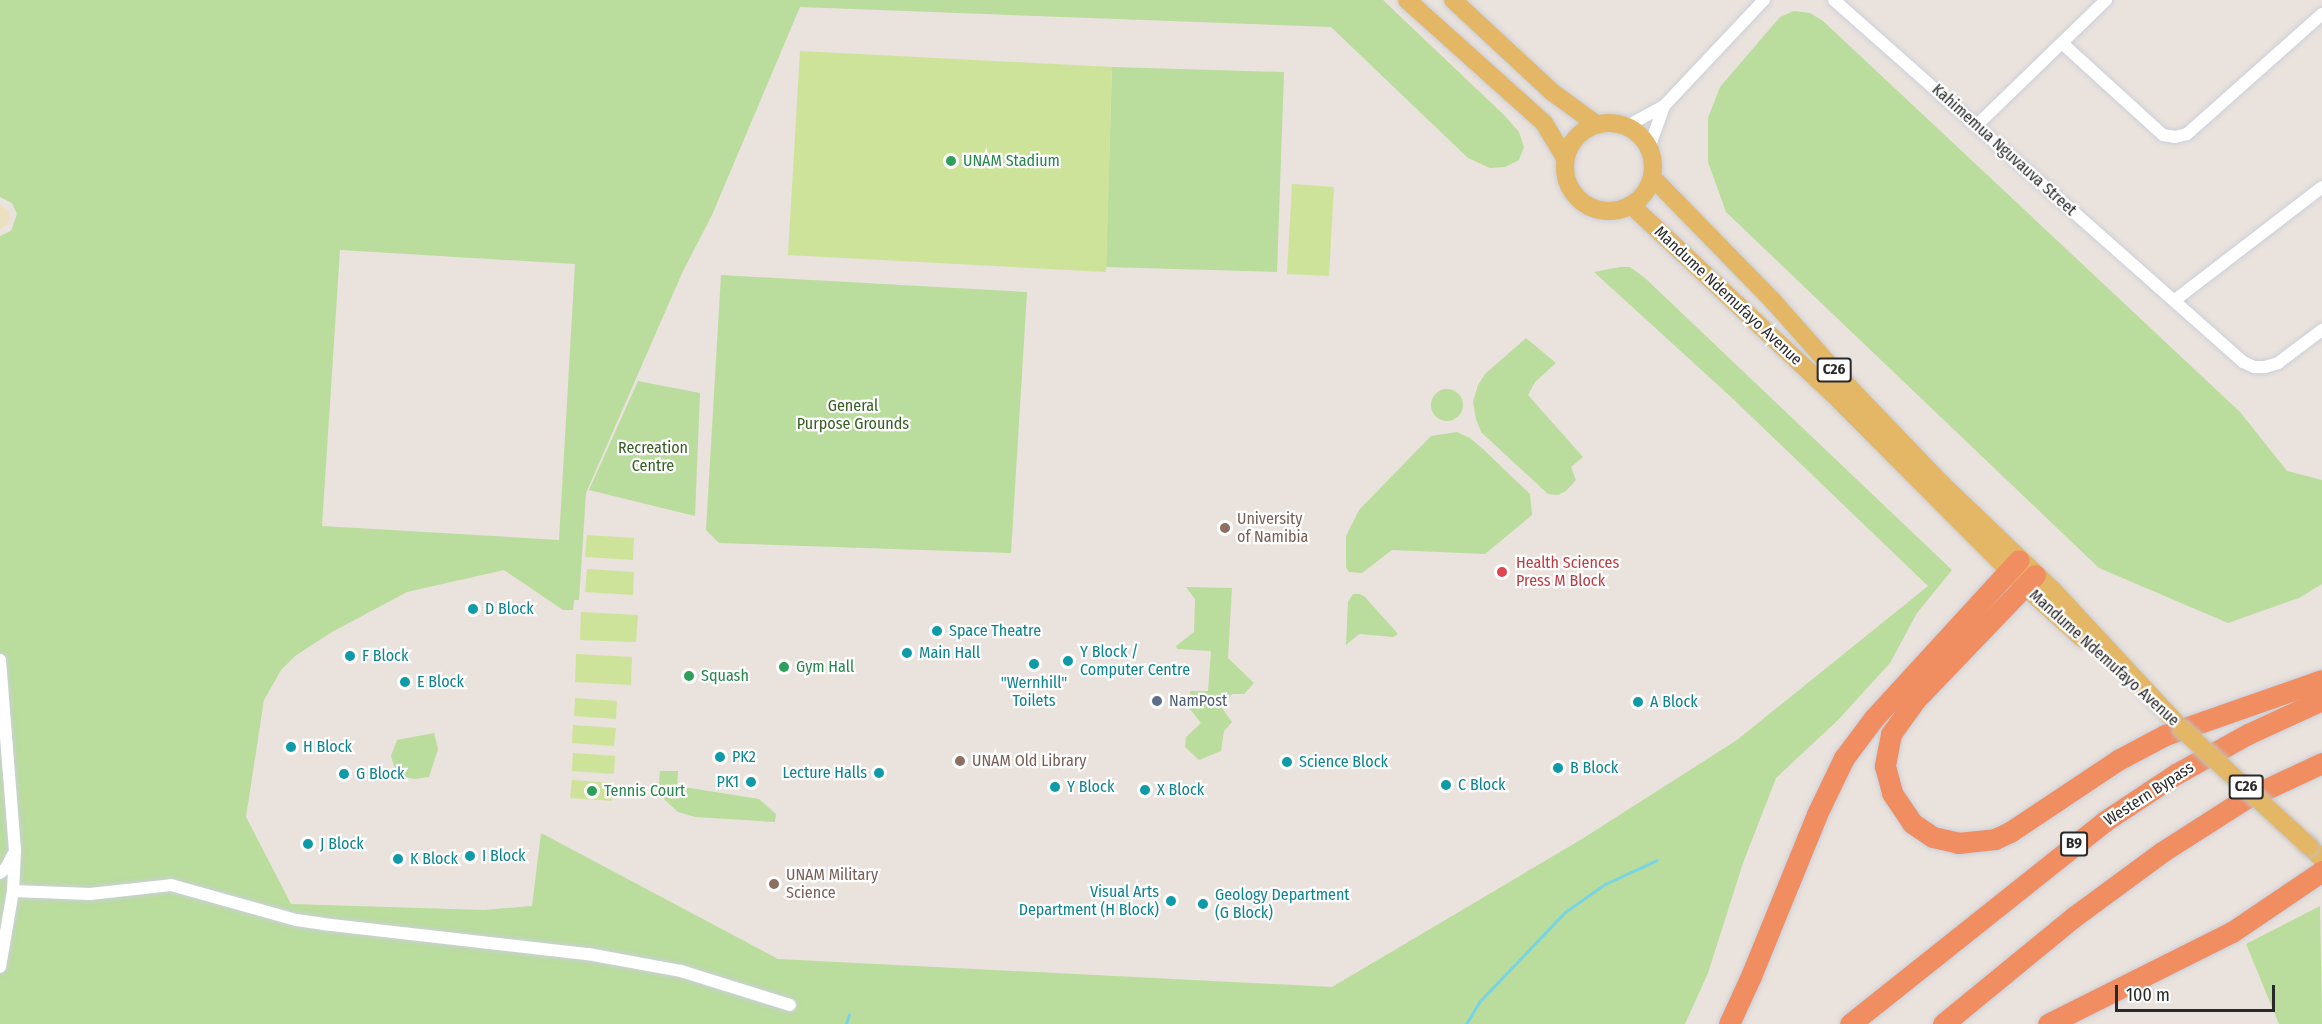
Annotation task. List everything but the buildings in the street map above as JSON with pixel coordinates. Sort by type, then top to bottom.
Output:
[{"type":"highway","points":[[2022,573],[1916,699],[1891,734],[1885,757],[1888,783],[1897,805],[1923,832],[1946,841],[1968,843],[1995,839],[2010,832],[2118,760],[2182,729],[2322,680]]},
{"type":"highway","points":[[1729,1024],[1744,993],[1817,814],[1844,758],[1874,718],[2022,573]]},
{"type":"highway","name":"Western Bypass","points":[[1850,1024],[2105,821],[2176,774],[2248,734],[2322,700]]},
{"type":"highway","points":[[1943,1024],[2074,916],[2162,852],[2246,799],[2322,763]]},
{"type":"highway","points":[[2048,1024],[2232,932],[2322,871]]},
{"type":"main road","points":[[1407,0],[1544,123],[1565,158]]},
{"type":"main road","points":[[1453,0],[1552,92],[1596,124]]},
{"type":"main road","points":[[1611,122],[1627,126],[1640,135],[1650,152],[1652,177],[1637,200],[1618,210],[1597,209],[1578,199],[1569,185],[1565,158],[1577,136],[1596,124],[1611,122]]},
{"type":"main road","name":"Mandume Ndemufayo Avenue","points":[[1652,177],[1773,301],[1849,387],[1942,484],[2022,573]]},
{"type":"main road","name":"Mandume Ndemufayo Avenue","points":[[1637,200],[1833,394],[2182,729]]},
{"type":"main road","name":"C26","points":[[2182,729],[2316,852]]},
{"type":"street","points":[[1627,126],[1664,106],[1764,0]]},
{"type":"street","name":"Kahimemua Nguvauva Street","points":[[1834,0],[2175,300],[2230,352],[2254,367],[2265,367],[2278,363],[2322,330]]},
{"type":"street","points":[[1977,125],[2106,0]]},
{"type":"street","points":[[2063,44],[2163,135],[2175,137],[2187,134],[2322,14]]},
{"type":"street","points":[[1650,152],[1664,106]]},
{"type":"street","points":[[2175,300],[2322,187]]},
{"type":"street","points":[[0,660],[15,852],[13,891],[0,967]]},
{"type":"street","points":[[0,873],[6,868],[15,852]]},
{"type":"street","points":[[13,891],[90,894],[171,885],[296,920],[588,954],[681,971],[790,1005]]},
{"type":"green space","points":[[0,0],[1383,0],[1519,132],[1524,147],[1519,160],[1505,167],[1490,168],[1468,158],[1331,27],[800,7],[712,215],[683,271],[586,493],[579,600],[574,600],[573,610],[563,610],[504,570],[407,592],[332,632],[295,656],[281,670],[264,700],[246,817],[291,904],[484,910],[532,906],[541,833],[778,959],[1332,987],[1582,839],[1737,740],[1928,586],[1731,397],[1594,272],[1630,267],[1645,278],[1952,570],[1917,613],[1890,663],[1838,720],[1776,778],[1743,863],[1708,973],[1685,1024],[0,1024],[0,236],[11,231],[17,214],[12,203],[0,197]],"holes":[[[340,250],[575,264],[559,540],[322,526]]]},
{"type":"green space","points":[[1794,11],[1810,13],[1823,21],[2240,412],[2287,471],[2322,480],[2322,584],[2299,598],[2228,623],[2099,568],[1726,212],[1708,162],[1708,118],[1720,87],[1780,17]]},
{"type":"green space","name":"UNAM Stadium","points":[[800,51],[1112,67],[1106,272],[788,255]]},
{"type":"green space","points":[[1112,67],[1284,72],[1277,272],[1106,267]]},
{"type":"green space","points":[[1292,184],[1334,187],[1329,276],[1287,274]]},
{"type":"green space","name":"General Purpose Grounds","points":[[721,275],[1027,292],[1011,553],[719,543],[706,530]]},
{"type":"green space","points":[[1526,338],[1556,363],[1535,382],[1528,395],[1583,457],[1571,467],[1576,480],[1566,491],[1558,495],[1548,494],[1481,432],[1476,419],[1473,402],[1478,385],[1485,374]]},
{"type":"green space","name":"Recreation Centre","points":[[638,381],[700,393],[695,516],[589,490]]},
{"type":"green space","points":[[1447,389],[1458,394],[1463,405],[1458,416],[1447,421],[1436,416],[1431,405],[1436,394]]},
{"type":"green space","points":[[1457,432],[1470,438],[1530,494],[1532,515],[1485,554],[1392,550],[1362,573],[1349,572],[1346,567],[1346,536],[1359,510],[1431,436]]},
{"type":"green space","points":[[587,535],[634,538],[633,560],[585,557]]},
{"type":"green space","points":[[587,569],[634,572],[633,595],[585,592]]},
{"type":"green space","points":[[1186,587],[1232,588],[1228,658],[1254,683],[1244,694],[1232,694],[1222,708],[1232,722],[1224,731],[1221,751],[1199,760],[1185,747],[1186,737],[1201,723],[1189,708],[1190,691],[1208,691],[1211,651],[1177,649],[1176,646],[1194,632],[1195,599]]},
{"type":"green space","points":[[1353,594],[1365,597],[1398,634],[1393,637],[1359,634],[1346,645],[1348,602]]},
{"type":"green space","points":[[581,612],[638,615],[636,642],[580,640]]},
{"type":"green space","points":[[576,654],[632,657],[631,685],[575,682]]},
{"type":"green space","points":[[575,698],[617,701],[616,719],[574,716]]},
{"type":"green space","points":[[573,725],[616,728],[614,746],[572,743]]},
{"type":"green space","points":[[434,733],[438,749],[429,777],[414,779],[397,775],[391,756],[397,740]]},
{"type":"green space","points":[[573,753],[615,756],[614,774],[572,771]]},
{"type":"green space","points":[[660,771],[678,771],[677,786],[759,799],[776,814],[775,822],[695,817],[678,812],[665,800],[659,785]]},
{"type":"green space","name":"Tennis Court","points":[[572,780],[614,783],[612,801],[570,798]]},
{"type":"green space","points":[[2320,906],[2322,1024],[2279,1024],[2246,944]]},
{"type":"sand","points":[[0,205],[8,210],[10,217],[7,225],[0,229]]},
{"type":"waterway","points":[[1466,1024],[1479,1002],[1565,912],[1605,884],[1657,860]]},
{"type":"waterway","points":[[846,1024],[849,1014]]},
{"type":"place","name":"UNAM Stadium","points":[[951,161]]},
{"type":"place","name":"University of Namibia","points":[[1225,528]]},
{"type":"place","name":"Health Sciences Press M Block","points":[[1502,572]]},
{"type":"place","name":"D Block","points":[[473,609]]},
{"type":"place","name":"Space Theatre","points":[[937,631]]},
{"type":"place","name":"Main Hall","points":[[907,653]]},
{"type":"place","name":"F Block","points":[[350,656]]},
{"type":"place","name":"Y Block / Computer Centre","points":[[1068,661]]},
{"type":"place","name":"\"Wernhill\" Toilets","points":[[1034,664]]},
{"type":"place","name":"Gym Hall","points":[[784,667]]},
{"type":"place","name":"Squash","points":[[689,676]]},
{"type":"place","name":"E Block","points":[[405,682]]},
{"type":"place","name":"NamPost","points":[[1157,701]]},
{"type":"place","name":"A Block","points":[[1638,702]]},
{"type":"place","name":"H Block","points":[[291,747]]},
{"type":"place","name":"PK2","points":[[720,757]]},
{"type":"place","name":"UNAM Old Library","points":[[960,761]]},
{"type":"place","name":"Science Block","points":[[1287,762]]},
{"type":"place","name":"B Block","points":[[1558,768]]},
{"type":"place","name":"Lecture Halls","points":[[879,773]]},
{"type":"place","name":"G Block","points":[[344,774]]},
{"type":"place","name":"PK1","points":[[751,782]]},
{"type":"place","name":"C Block","points":[[1446,785]]},
{"type":"place","name":"Y Block","points":[[1055,787]]},
{"type":"place","name":"X Block","points":[[1145,790]]},
{"type":"place","name":"Tennis Court","points":[[592,791]]},
{"type":"place","name":"J Block","points":[[308,844]]},
{"type":"place","name":"I Block","points":[[470,856]]},
{"type":"place","name":"K Block","points":[[398,859]]},
{"type":"place","name":"UNAM Military Science","points":[[774,884]]},
{"type":"place","name":"Visual Arts Department (H Block)","points":[[1171,901]]},
{"type":"place","name":"Geology Department (G Block)","points":[[1203,904]]}]
